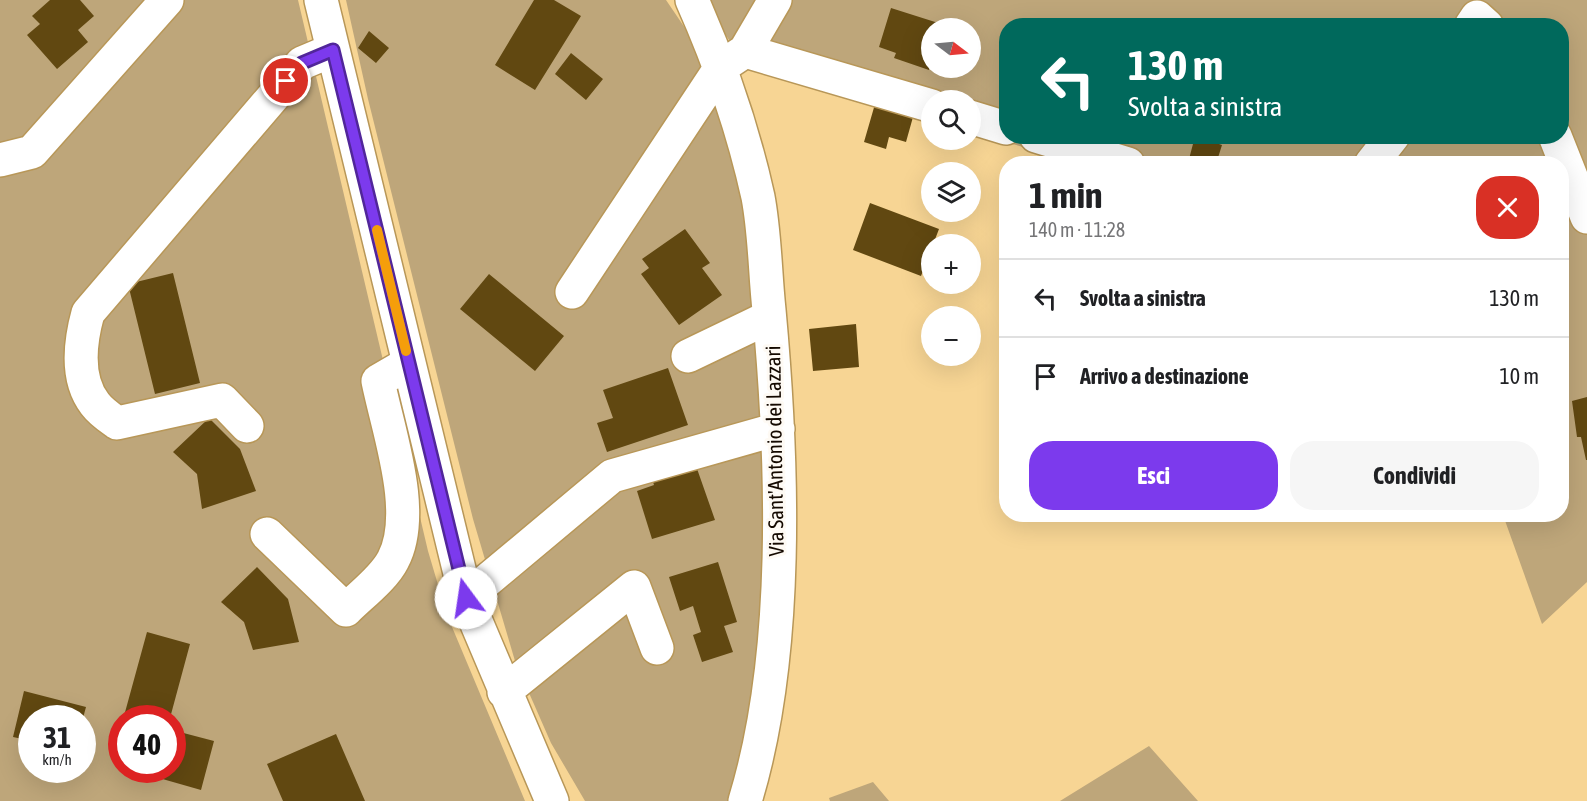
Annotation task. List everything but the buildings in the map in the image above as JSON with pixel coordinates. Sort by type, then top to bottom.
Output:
[{"type":"street","points":[[0,160],[32,152],[167,0]]},
{"type":"street","points":[[321,0],[466,598],[552,801]]},
{"type":"street","name":"Via Sant'Antonio dei Lazzari","points":[[692,0],[733,59],[758,199],[778,429],[777,598],[767,694],[745,801]]},
{"type":"street","points":[[572,292],[775,0]]},
{"type":"street","points":[[247,426],[222,400],[117,423],[95,404],[81,371],[80,340],[88,313],[302,63],[333,50]]},
{"type":"street","points":[[733,59],[921,103]]},
{"type":"street","points":[[981,120],[999,126]]},
{"type":"street","points":[[1062,144],[1102,156]]},
{"type":"street","points":[[1377,156],[1387,144]]},
{"type":"street","points":[[1569,171],[1587,217]]},
{"type":"street","points":[[688,356],[769,317]]},
{"type":"street","points":[[267,534],[346,610],[392,562],[401,541],[405,508],[378,381],[409,363]]},
{"type":"street","points":[[466,598],[612,476],[778,429]]},
{"type":"street","points":[[504,692],[634,587],[657,648]]},
{"type":"shaded area","points":[[0,0],[298,0],[428,551],[447,615],[525,801],[0,801]]},
{"type":"shaded area","points":[[346,0],[666,0],[702,53],[743,194],[768,470],[756,691],[734,801],[585,801],[551,743],[515,661],[473,519],[368,99]]},
{"type":"shaded area","points":[[703,0],[766,0],[745,37],[729,40]]},
{"type":"shaded area","points":[[786,0],[1587,0],[1587,582],[1542,624],[1506,522],[1569,522],[1569,156],[1054,156],[1012,144],[1569,144],[1569,18],[999,18],[999,140],[981,135],[981,90],[921,90],[921,96],[761,45]]},
{"type":"shaded area","points":[[1149,746],[1198,801],[1060,801]]},
{"type":"shaded area","points":[[873,782],[889,801],[830,801],[829,798]]},
{"type":"slow traffic","points":[[377,230],[406,351]]},
{"type":"route","points":[[286,81],[302,63],[333,50],[466,598]]}]
